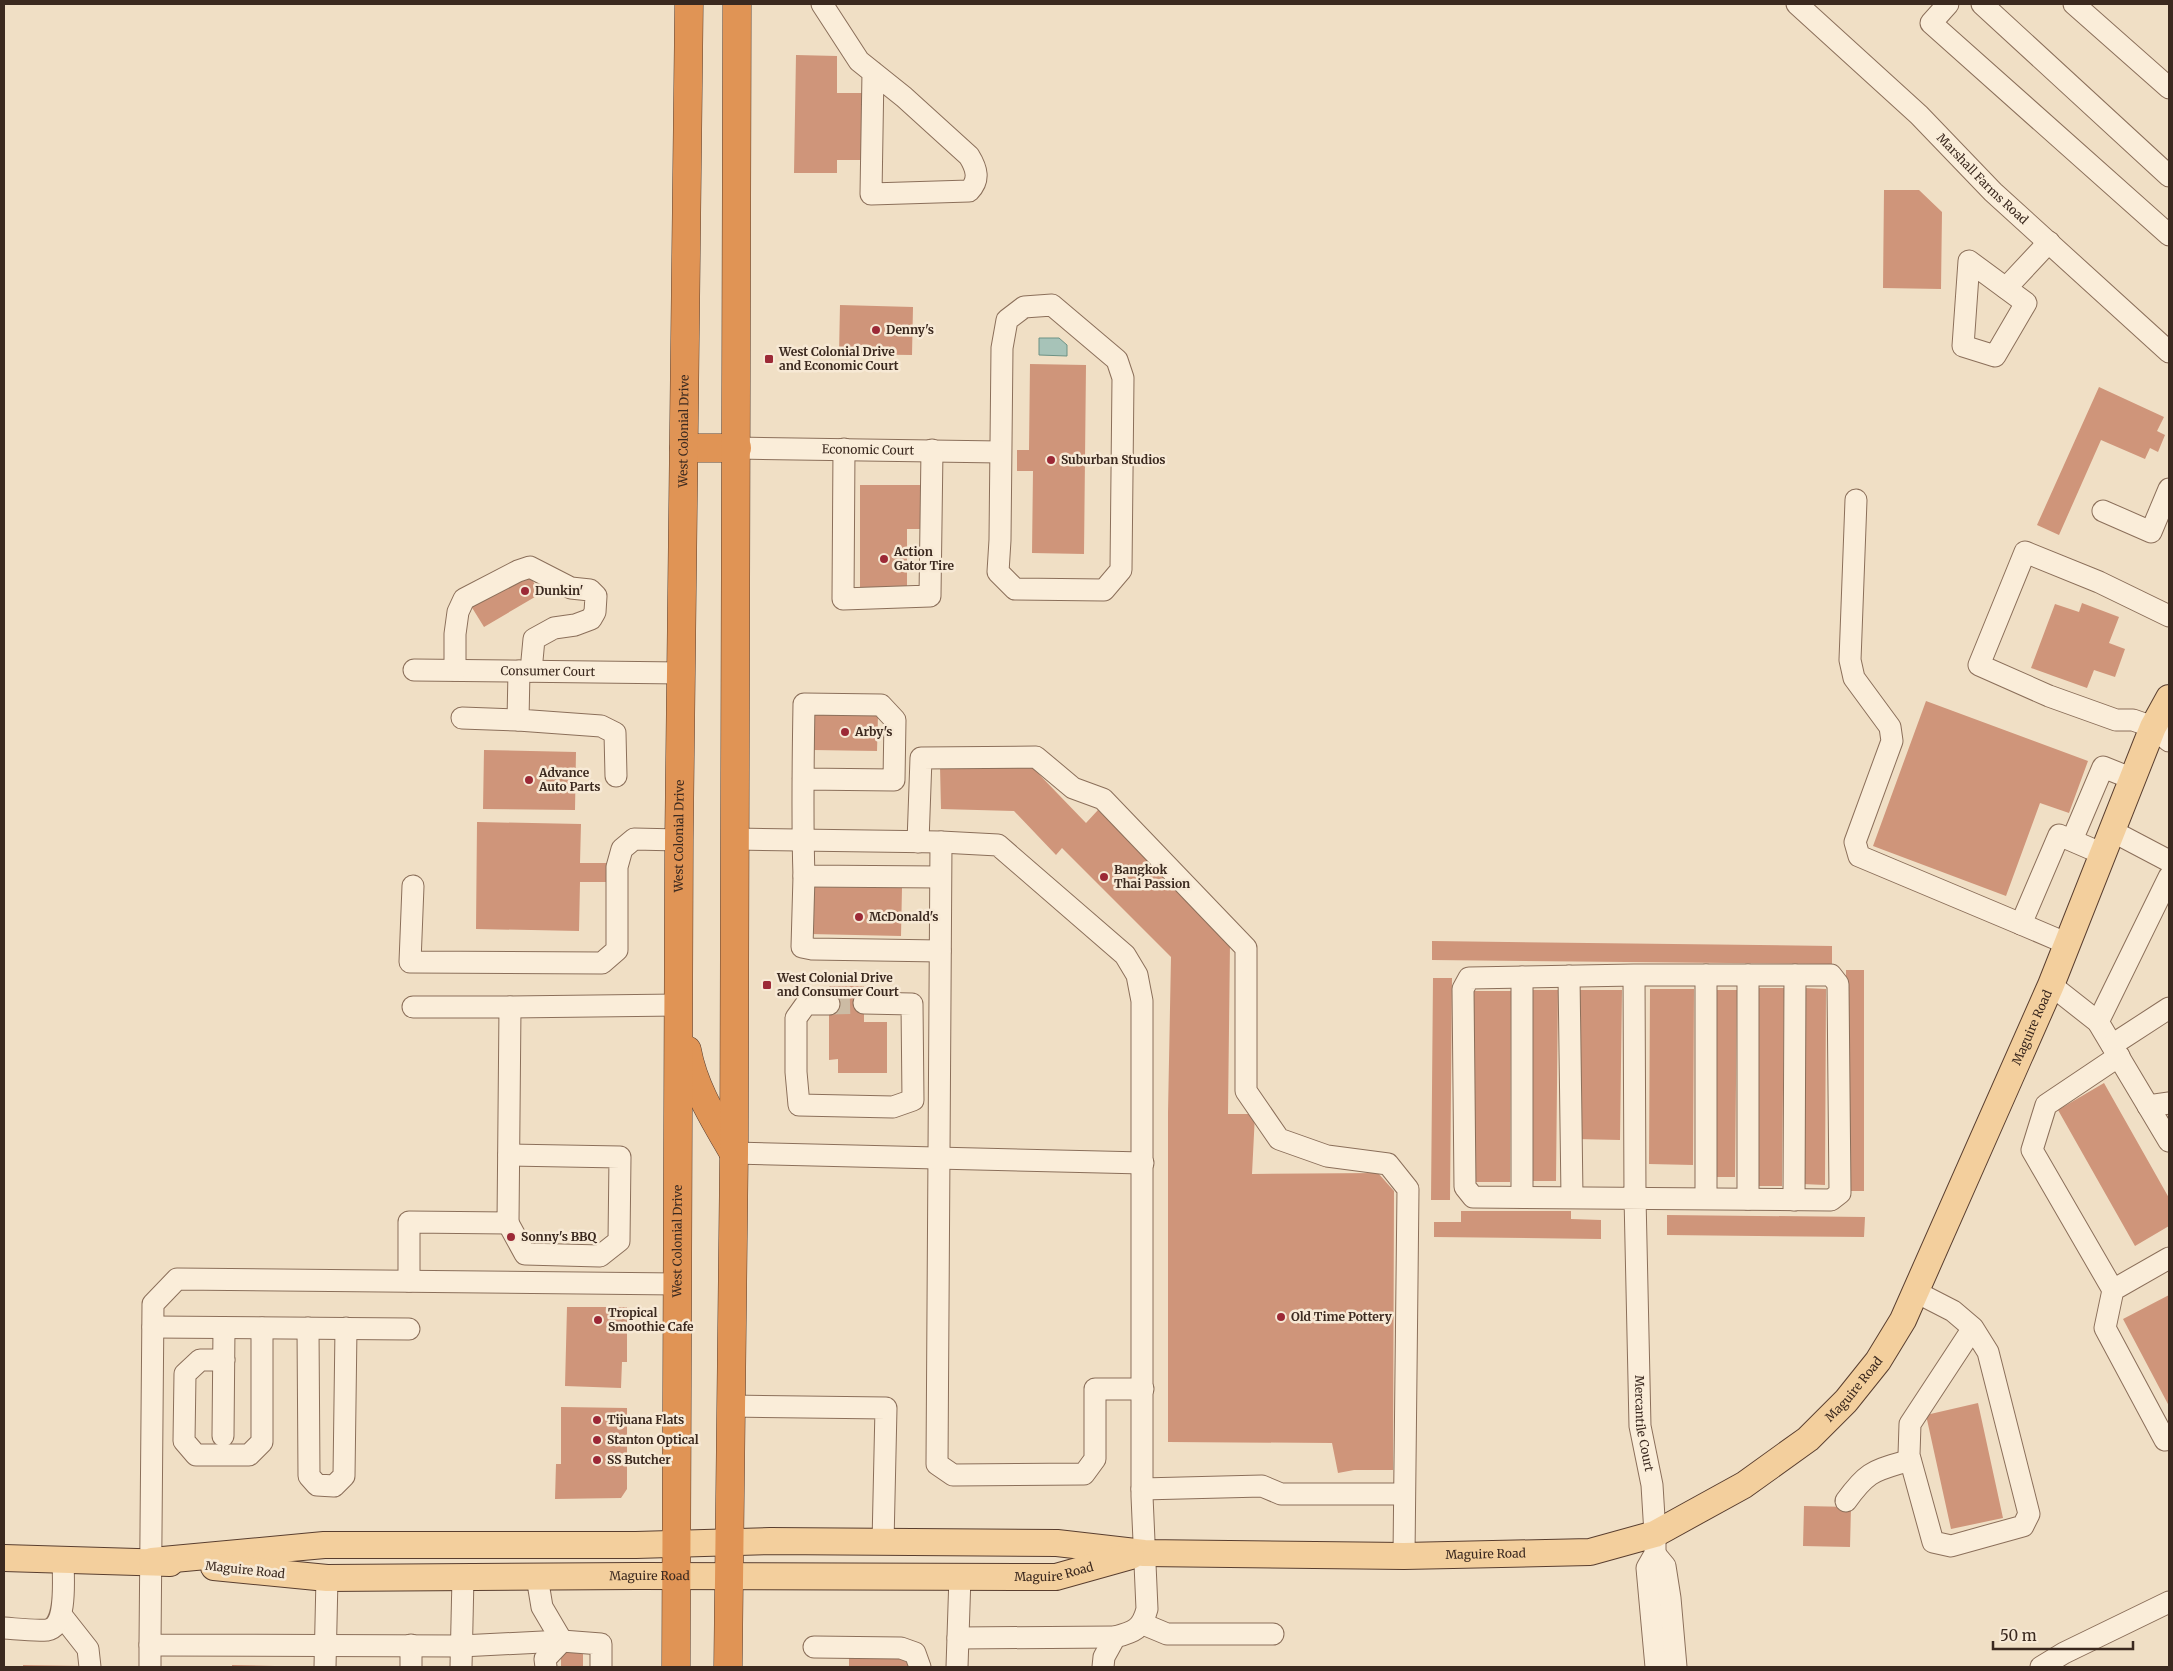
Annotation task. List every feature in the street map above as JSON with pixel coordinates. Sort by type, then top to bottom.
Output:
[{"type":"highway","name":"West Colonial Drive","points":[[676,1667],[679,840],[689,4]]},
{"type":"highway","points":[[728,1667],[734,1153],[737,4]]},
{"type":"highway","points":[[684,448],[737,448]]},
{"type":"highway","points":[[678,1005],[691,1072],[708,1108],[734,1153]]},
{"type":"main road","name":"Maguire Road","points":[[152,1561],[324,1545],[729,1544],[770,1542],[1057,1543],[1144,1553],[1404,1556],[1590,1552],[1655,1544],[1808,1439],[1846,1401],[1878,1361],[1904,1320],[2051,985],[2133,779],[2161,734],[2169,698]]},
{"type":"main road","name":"Maguire Road","points":[[4,1558],[152,1561],[327,1578],[1056,1576],[1144,1553]]},
{"type":"street","points":[[822,4],[859,61],[873,72],[904,97],[969,156],[977,176],[976,184],[970,192],[870,194],[873,72]]},
{"type":"street","name":"Marshall Farms Road","points":[[1797,4],[1919,115],[1993,192],[2169,352]]},
{"type":"street","points":[[1948,4],[1931,24],[2169,235]]},
{"type":"street","points":[[1982,4],[2169,176]]},
{"type":"street","points":[[2074,4],[2169,88]]},
{"type":"street","points":[[2006,288],[2049,242]]},
{"type":"street","points":[[1052,305],[1117,360],[1123,378],[1121,570],[1104,590],[1015,589],[998,572],[1000,452],[1002,348],[1007,320],[1024,307],[1052,305]]},
{"type":"street","name":"Economic Court","points":[[737,448],[1000,452]]},
{"type":"street","points":[[844,449],[843,599],[930,596],[932,450]]},
{"type":"street","points":[[2103,511],[2151,532],[2169,489]]},
{"type":"street","points":[[1856,500],[1850,660],[1854,678],[1890,727],[1892,741],[1855,842],[1859,856],[2068,944]]},
{"type":"street","points":[[2161,734],[2132,720],[2116,720],[2049,696],[1979,665],[2025,552],[2099,582],[2169,616]]},
{"type":"street","points":[[455,670],[455,634],[458,612],[464,599],[518,571],[530,567],[571,588],[590,590],[596,596],[595,612],[591,619],[554,628],[534,639],[525,671],[518,720]]},
{"type":"street","name":"Consumer Court","points":[[414,670],[681,673]]},
{"type":"street","points":[[803,779],[894,780],[894,720],[880,705],[804,704],[803,779],[804,876],[802,947],[812,949],[940,951]]},
{"type":"street","points":[[462,718],[601,726],[615,733],[616,776]]},
{"type":"street","points":[[894,748],[921,758],[1036,757],[1073,788],[1103,799],[1246,948],[1246,1091],[1279,1139],[1327,1156],[1388,1164],[1408,1189],[1404,1556]]},
{"type":"street","points":[[918,842],[921,758]]},
{"type":"street","points":[[2072,840],[2103,767],[2133,779]]},
{"type":"street","points":[[2021,924],[2059,835],[2072,840],[2108,842],[2169,861]]},
{"type":"street","points":[[413,886],[410,962],[602,962],[617,950],[617,867],[622,849],[634,839],[679,840]]},
{"type":"street","points":[[735,839],[986,843],[998,845],[1125,955],[1137,975],[1142,1001],[1142,1488],[1147,1609],[1143,1624],[1131,1633],[1115,1637],[958,1638]]},
{"type":"street","points":[[941,842],[937,1464],[953,1474],[1084,1474],[1095,1459],[1095,1389],[1143,1389]]},
{"type":"street","points":[[804,876],[940,877]]},
{"type":"street","points":[[2098,1022],[2169,877]]},
{"type":"street","name":"Mercantile Court","points":[[1634,975],[1635,1197],[1640,1426],[1652,1485],[1655,1544]]},
{"type":"street","points":[[1706,975],[1706,1198]]},
{"type":"street","points":[[1748,975],[1748,1199]]},
{"type":"street","points":[[1748,975],[1831,975],[1838,984],[1840,1193],[1832,1200],[1473,1197],[1465,1187],[1463,989],[1469,978],[1748,975]]},
{"type":"street","points":[[1794,1200],[1795,975]]},
{"type":"street","points":[[1569,976],[1572,1197]]},
{"type":"street","points":[[1522,977],[1522,1197]]},
{"type":"street","points":[[2051,985],[2098,1022],[2169,1141]]},
{"type":"street","points":[[864,1003],[912,1004],[913,1100]]},
{"type":"street","points":[[829,1004],[806,1004],[796,1018],[796,1072],[799,1105],[893,1107],[913,1100],[938,1100]]},
{"type":"street","points":[[413,1007],[510,1008],[678,1005]]},
{"type":"street","points":[[509,1155],[620,1157],[619,1241],[600,1256],[525,1254],[508,1223],[510,1008]]},
{"type":"street","points":[[2169,1008],[2046,1105],[2032,1150],[2113,1290],[2105,1328],[2165,1440],[2169,1438]]},
{"type":"street","points":[[2148,1106],[2169,1103]]},
{"type":"street","points":[[734,1153],[1143,1163]]},
{"type":"street","points":[[409,1281],[409,1222],[508,1223]]},
{"type":"street","points":[[2113,1290],[2169,1258]]},
{"type":"street","points":[[150,1667],[153,1304],[177,1279],[678,1284]]},
{"type":"street","points":[[1916,1292],[1953,1310],[1973,1328],[1988,1352],[2029,1514],[2023,1526],[1951,1546],[1933,1542],[1910,1460],[1910,1424],[1973,1328]]},
{"type":"street","points":[[152,1327],[409,1329]]},
{"type":"street","points":[[222,1436],[224,1328]]},
{"type":"street","points":[[224,1360],[200,1360],[184,1374],[184,1441],[196,1455],[249,1455],[262,1442],[262,1328]]},
{"type":"street","points":[[308,1328],[309,1476],[317,1484],[334,1486],[344,1476],[346,1328]]},
{"type":"street","points":[[730,1406],[886,1408],[883,1543]]},
{"type":"street","points":[[1846,1500],[1861,1480],[1873,1472],[1910,1460]]},
{"type":"street","points":[[1142,1488],[1262,1486],[1281,1494],[1404,1494]]},
{"type":"street","points":[[1655,1544],[1647,1568],[1656,1667]]},
{"type":"street","points":[[1655,1544],[1665,1566],[1670,1598],[1676,1667]]},
{"type":"street","points":[[4,1628],[49,1630],[56,1625],[62,1616],[63,1559]]},
{"type":"street","points":[[537,1576],[542,1607],[562,1641]]},
{"type":"street","points":[[957,1667],[960,1576]]},
{"type":"street","points":[[461,1667],[463,1577]]},
{"type":"street","points":[[325,1667],[327,1578]]},
{"type":"street","points":[[2041,1667],[2064,1653],[2169,1602]]},
{"type":"street","points":[[62,1616],[88,1649],[90,1667]]},
{"type":"street","points":[[1143,1624],[1167,1634],[1273,1634]]},
{"type":"street","points":[[1103,1667],[1104,1657],[1115,1637]]},
{"type":"street","points":[[150,1645],[461,1646],[562,1641],[601,1644],[601,1667]]},
{"type":"street","points":[[546,1667],[546,1659],[562,1641]]},
{"type":"street","points":[[411,1645],[411,1667]]},
{"type":"street","points":[[814,1647],[901,1648],[915,1653],[920,1667]]},
{"type":"shaded area","points":[[1039,338],[1059,338],[1067,345],[1067,356],[1039,355]]},
{"type":"building","points":[[796,55],[837,56],[837,93],[867,93],[866,160],[837,160],[837,173],[794,173]]},
{"type":"building","points":[[1884,190],[1919,190],[1942,212],[1941,289],[1883,288]]},
{"type":"building","name":"Denny's","points":[[840,305],[913,307],[912,355],[839,354]]},
{"type":"building","name":"Suburban Studios","points":[[1030,364],[1086,365],[1084,554],[1032,553],[1033,471],[1017,471],[1017,450],[1029,450]]},
{"type":"building","points":[[2099,387],[2164,417],[2157,431],[2165,435],[2158,452],[2150,448],[2145,459],[2101,440],[2059,535],[2037,525]]},
{"type":"building","name":"Action Gator Tire","points":[[860,485],[922,485],[922,529],[907,529],[907,590],[860,589]]},
{"type":"building","points":[[528,572],[540,594],[484,627],[471,606]]},
{"type":"building","points":[[2082,603],[2119,617],[2109,643],[2125,649],[2115,677],[2094,670],[2087,688],[2031,668],[2055,604],[2079,612]]},
{"type":"building","points":[[1926,701],[2088,761],[2069,813],[2040,803],[2006,896],[1873,846]]},
{"type":"building","name":"Arby's","points":[[814,714],[878,715],[877,751],[813,750]]},
{"type":"building","name":"Advance Auto Parts","points":[[484,750],[576,752],[575,810],[483,809]]},
{"type":"building","name":"Old Time Pottery","points":[[940,766],[1031,766],[1086,823],[1098,810],[1230,943],[1228,1114],[1255,1114],[1252,1174],[1378,1173],[1394,1191],[1393,1470],[1354,1470],[1338,1473],[1332,1443],[1168,1442],[1168,1113],[1171,957],[1062,848],[1056,855],[1014,811],[941,809]]},
{"type":"building","points":[[477,822],[581,824],[580,863],[608,863],[608,882],[580,882],[579,931],[476,929]]},
{"type":"building","points":[[811,887],[902,888],[901,936],[810,934]]},
{"type":"building","points":[[1432,941],[1832,946],[1832,964],[1432,960]]},
{"type":"building","points":[[1846,970],[1864,970],[1864,1191],[1845,1191]]},
{"type":"building","points":[[1433,978],[1452,978],[1450,1200],[1431,1200]]},
{"type":"building","points":[[829,986],[864,986],[864,1022],[887,1022],[887,1073],[838,1073],[838,1059],[829,1060]]},
{"type":"building","points":[[1757,988],[1784,988],[1782,1186],[1755,1186]]},
{"type":"building","points":[[1804,988],[1826,989],[1825,1185],[1802,1184]]},
{"type":"building","points":[[1650,989],[1694,989],[1693,1165],[1649,1164]]},
{"type":"building","points":[[1531,990],[1558,990],[1556,1181],[1529,1181]]},
{"type":"building","points":[[1578,990],[1622,990],[1620,1140],[1576,1139]]},
{"type":"building","points":[[1714,990],[1737,990],[1735,1177],[1713,1177]]},
{"type":"building","points":[[1472,991],[1511,991],[1510,1182],[1470,1182]]},
{"type":"building","points":[[2104,1083],[2169,1198],[2169,1226],[2135,1246],[2058,1110]]},
{"type":"building","points":[[1461,1211],[1571,1211],[1571,1219],[1601,1220],[1601,1239],[1434,1237],[1434,1222],[1461,1222]]},
{"type":"building","points":[[1667,1215],[1865,1217],[1864,1237],[1667,1235]]},
{"type":"building","points":[[2169,1295],[2169,1406],[2123,1319]]},
{"type":"building","points":[[567,1307],[627,1307],[627,1362],[622,1362],[621,1388],[565,1386]]},
{"type":"building","points":[[1978,1403],[2003,1518],[1951,1529],[1926,1415]]},
{"type":"building","points":[[561,1407],[627,1408],[627,1489],[621,1498],[555,1499],[556,1464],[561,1464]]},
{"type":"building","points":[[1804,1506],[1851,1507],[1850,1547],[1803,1546]]},
{"type":"building","points":[[561,1647],[583,1647],[583,1667],[561,1667]]},
{"type":"building","points":[[910,1654],[909,1667],[849,1667],[849,1656]]},
{"type":"building","points":[[23,1665],[82,1666],[82,1667],[23,1667]]},
{"type":"building","points":[[232,1665],[275,1666],[275,1667],[232,1667]]},
{"type":"tunnel","points":[[829,1004],[864,1003]]},
{"type":"place","name":"Denny's","points":[[876,330]]},
{"type":"place","name":"West Colonial Drive and Economic Court","points":[[769,359]]},
{"type":"place","name":"Suburban Studios","points":[[1051,460]]},
{"type":"place","name":"Action Gator Tire","points":[[884,559]]},
{"type":"place","name":"Dunkin'","points":[[525,591]]},
{"type":"place","name":"Arby's","points":[[845,732]]},
{"type":"place","name":"Advance Auto Parts","points":[[529,780]]},
{"type":"place","name":"Bangkok Thai Passion","points":[[1104,877]]},
{"type":"place","name":"McDonald's","points":[[859,917]]},
{"type":"place","name":"West Colonial Drive and Consumer Court","points":[[767,985]]},
{"type":"place","name":"Sonny's BBQ","points":[[511,1237]]},
{"type":"place","name":"Old Time Pottery","points":[[1281,1317]]},
{"type":"place","name":"Tropical Smoothie Cafe","points":[[598,1320]]},
{"type":"place","name":"Tijuana Flats","points":[[597,1420]]},
{"type":"place","name":"Stanton Optical","points":[[597,1440]]},
{"type":"place","name":"SS Butcher","points":[[597,1460]]}]
